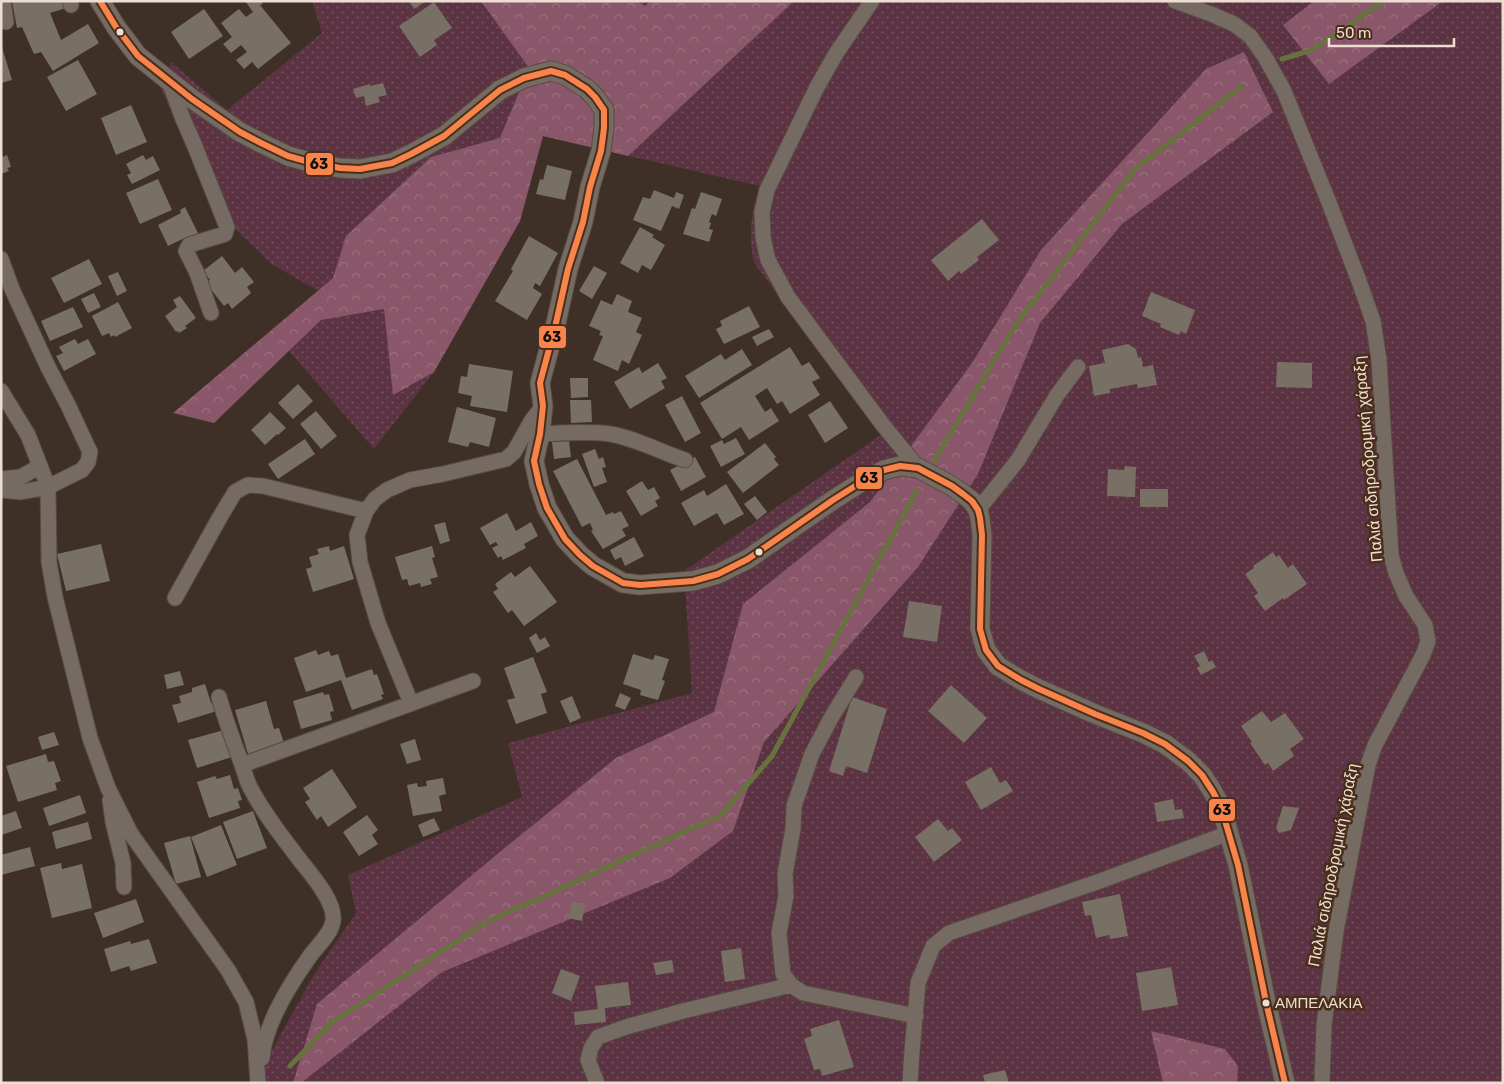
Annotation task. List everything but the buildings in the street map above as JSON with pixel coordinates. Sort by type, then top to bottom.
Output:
[{"type":"street","points":[[3,1],[6,22]]},
{"type":"street","points":[[100,1],[116,27],[138,56],[214,115],[261,144],[288,156],[340,168],[360,169],[392,163],[411,154],[444,136],[500,90],[524,78],[551,72],[565,75],[587,89],[604,110],[601,151],[590,187],[583,222],[568,269],[540,383],[543,406],[540,434],[534,461],[547,508],[565,539],[580,556],[605,573],[623,582],[640,585],[693,581],[718,574],[748,559],[863,480],[884,470],[900,466],[918,468],[952,486],[972,501],[978,510],[982,526],[980,629],[983,643],[998,666],[1021,680],[1095,714],[1143,733],[1176,751],[1202,775],[1213,792],[1230,833],[1238,865],[1264,993],[1285,1083]]},
{"type":"street","points":[[872,1],[837,52],[817,87],[767,190],[762,212],[763,236],[768,260],[788,297],[883,426],[918,468]]},
{"type":"street","name":"Παλιά σιδηροδρομική χάραξη","points":[[1175,1],[1234,24],[1250,36],[1284,91],[1325,192],[1373,321],[1379,360],[1391,555],[1406,596],[1425,625],[1428,641],[1423,655],[1375,745],[1368,765],[1336,931],[1324,1025],[1322,1083]]},
{"type":"street","points":[[169,81],[227,227],[225,234],[189,245],[186,251],[197,273],[211,313]]},
{"type":"street","points":[[1,259],[12,289],[90,452],[88,462],[82,470],[48,487],[21,492],[1,490]]},
{"type":"street","points":[[978,510],[1018,460],[1058,395],[1078,367]]},
{"type":"street","points":[[1,391],[28,435],[48,487],[49,562],[55,596],[90,738],[108,788],[131,834],[228,970],[246,1002],[255,1038],[258,1082]]},
{"type":"street","points":[[411,703],[378,624],[360,562],[357,535],[366,511],[375,499],[387,490],[410,480],[506,460],[514,452],[532,420],[543,406]]},
{"type":"street","points":[[540,434],[611,434],[684,460]]},
{"type":"street","points":[[1,479],[21,477],[40,466]]},
{"type":"street","points":[[175,598],[235,492],[248,485],[263,486],[366,511]]},
{"type":"street","points":[[856,677],[837,706],[812,754],[794,806],[785,874],[786,896],[778,933],[782,974],[791,985],[803,993],[916,1016]]},
{"type":"street","points":[[242,764],[473,681]]},
{"type":"street","points":[[219,697],[227,726],[250,785],[269,818],[322,888],[332,910],[333,920],[330,931],[304,964],[286,992],[267,1031],[258,1082]]},
{"type":"street","points":[[108,788],[113,822],[123,863],[124,887]]},
{"type":"street","points":[[910,1083],[918,983],[933,946],[949,933],[1100,881],[1230,833]]},
{"type":"street","points":[[597,1083],[588,1060],[591,1048],[598,1037],[683,1011],[791,985]]},
{"type":"shaded area","points":[[312,1],[1503,1],[1503,1083],[254,1083],[313,976],[356,913],[348,875],[522,797],[508,743],[692,693],[684,571],[882,434],[754,263],[751,224],[759,186],[543,136],[520,221],[434,372],[374,449],[282,343],[318,291],[270,263],[212,206],[160,86],[171,62],[227,110],[322,33]]},
{"type":"green space","points":[[481,1],[637,1],[645,6],[650,1],[794,1],[628,156],[543,136],[520,221],[434,372],[393,395],[384,309],[321,320],[214,423],[173,413],[333,278],[346,236],[431,157],[500,138],[529,68]]},
{"type":"green space","points":[[1314,1],[1443,1],[1329,84],[1283,25]]},
{"type":"green space","points":[[1244,52],[1273,112],[1122,224],[1040,323],[978,474],[918,567],[764,742],[733,831],[670,878],[442,972],[301,1083],[293,1083],[317,1004],[616,758],[714,712],[743,604],[870,502],[972,363],[1041,250],[1206,69]]},
{"type":"green space","points":[[1151,1031],[1225,1049],[1238,1066],[1237,1083],[1163,1083]]},
{"type":"waterway","points":[[1282,59],[1312,50],[1384,1]]},
{"type":"waterway","points":[[934,461],[1016,324],[1135,169],[1242,86]]},
{"type":"waterway","points":[[290,1066],[331,1023],[487,922],[721,815],[772,756],[917,490]]},
{"type":"transit line","name":"63","points":[[100,1],[116,27],[138,56],[192,99],[240,132],[288,156],[340,168],[360,169],[392,163],[411,154],[444,136],[500,90],[524,78],[551,71],[565,75],[587,89],[604,110],[601,151],[590,187],[583,222],[568,269],[540,383],[543,406],[540,434],[534,461],[547,508],[565,539],[593,566],[623,583],[640,585],[693,581],[718,574],[748,559],[833,500],[884,470],[900,466],[918,468],[963,494],[972,501],[978,510],[980,518],[982,535],[980,629],[986,650],[998,666],[1039,689],[1165,744],[1188,761],[1202,775],[1213,792],[1221,807],[1238,865],[1266,1002],[1285,1083]]},
{"type":"place","name":"ΑΜΠΕΛΑΚΙΑ","points":[[1266,1003]]}]
